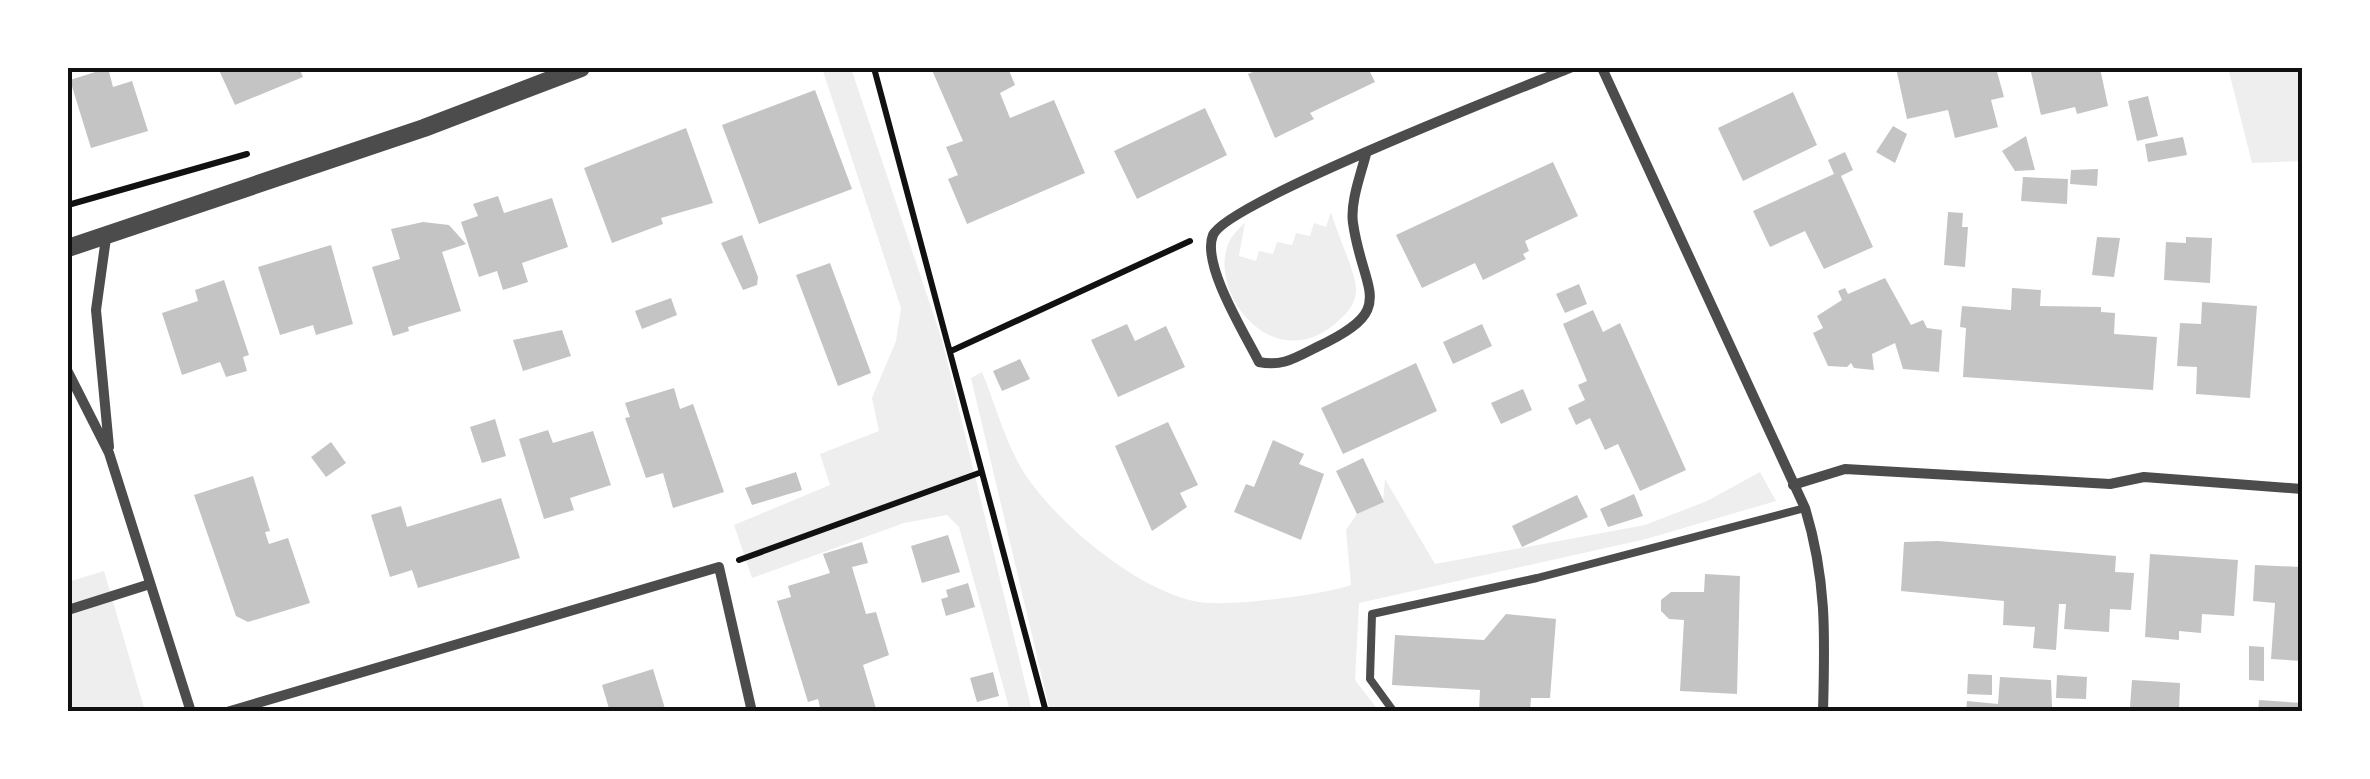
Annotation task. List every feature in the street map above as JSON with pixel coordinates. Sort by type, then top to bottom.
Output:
[{"type":"street","points":[[68,248],[424,128],[582,68]]},
{"type":"street","points":[[1366,154],[1352,218],[1372,294],[1368,313],[1355,329],[1278,366],[1259,362],[1211,263],[1212,236],[1229,216],[1366,154],[1570,68]]},
{"type":"street","points":[[1602,68],[1806,508],[1820,555],[1826,600],[1823,712]]},
{"type":"street","points":[[106,238],[96,310],[109,452]]},
{"type":"street","points":[[68,372],[109,452],[191,712]]},
{"type":"street","points":[[1793,486],[1845,469],[2110,484],[2144,477],[2302,489]]},
{"type":"street","points":[[227,712],[718,567],[752,712]]},
{"type":"street","points":[[68,610],[150,584]]},
{"type":"lane","points":[[1394,712],[1370,679],[1372,614],[1557,573],[1806,508]]},
{"type":"path","points":[[874,68],[951,351],[979,473],[1046,712]]},
{"type":"path","points":[[68,205],[252,153]]},
{"type":"path","points":[[951,351],[1178,244],[1212,236]]},
{"type":"path","points":[[718,567],[979,473]]},
{"type":"shaded area","points":[[822,68],[851,68],[942,340],[1032,711],[1010,711],[959,527],[947,515],[904,523],[752,578],[734,525],[830,485],[820,454],[879,431],[872,398],[896,341],[901,308]]},
{"type":"shaded area","points":[[2228,68],[2302,68],[2302,161],[2252,163]]},
{"type":"shaded area","points":[[1331,212],[1356,285],[1351,307],[1335,324],[1311,338],[1287,340],[1266,334],[1248,320],[1227,281],[1225,259],[1230,240],[1245,222],[1239,256],[1256,261],[1259,251],[1273,254],[1277,242],[1292,245],[1296,233],[1310,236],[1314,223],[1326,227]]},
{"type":"shaded area","points":[[982,372],[1017,460],[1056,512],[1125,570],[1176,596],[1199,602],[1275,599],[1351,585],[1346,530],[1357,514],[1383,502],[1385,479],[1435,564],[1645,525],[1707,501],[1760,472],[1776,501],[1646,539],[1359,603],[1355,680],[1379,711],[1050,711],[971,378]]},
{"type":"shaded area","points":[[104,571],[145,711],[68,712],[68,582]]},
{"type":"building","points":[[108,68],[113,87],[132,81],[148,131],[91,148],[70,80]]},
{"type":"building","points":[[218,68],[299,68],[303,77],[235,105]]},
{"type":"building","points":[[931,68],[1008,68],[1015,85],[1000,93],[1010,118],[1054,100],[1085,173],[967,224],[948,179],[958,175],[946,147],[963,141]]},
{"type":"building","points":[[1262,68],[1368,68],[1375,82],[1310,113],[1314,119],[1275,138],[1248,74]]},
{"type":"building","points":[[1896,68],[1996,68],[2004,97],[1991,100],[1998,127],[1955,138],[1948,110],[1907,119]]},
{"type":"building","points":[[2030,68],[2100,68],[2108,106],[2077,114],[2075,107],[2041,115]]},
{"type":"building","points":[[815,90],[852,189],[759,224],[722,125]]},
{"type":"building","points":[[1793,92],[1817,145],[1743,181],[1718,128]]},
{"type":"building","points":[[2148,96],[2158,136],[2137,141],[2128,101]]},
{"type":"building","points":[[1205,108],[1227,155],[1137,199],[1114,151]]},
{"type":"building","points":[[1893,126],[1907,134],[1895,163],[1876,152]]},
{"type":"building","points":[[686,128],[713,203],[661,218],[663,224],[612,243],[584,168]]},
{"type":"building","points":[[2026,136],[2035,170],[2015,171],[2002,151]]},
{"type":"building","points":[[2183,137],[2187,155],[2148,162],[2145,144]]},
{"type":"building","points":[[1845,152],[1853,170],[1841,176],[1873,247],[1824,269],[1805,231],[1770,247],[1753,211],[1834,174],[1828,160]]},
{"type":"building","points":[[1553,162],[1578,216],[1525,241],[1529,251],[1523,254],[1526,259],[1483,280],[1475,263],[1422,288],[1396,235]]},
{"type":"building","points":[[2098,169],[2097,186],[2070,184],[2071,170]]},
{"type":"building","points":[[2023,177],[2068,179],[2067,204],[2021,201]]},
{"type":"building","points":[[498,196],[504,213],[552,198],[568,247],[522,263],[528,282],[503,290],[497,271],[479,277],[461,222],[478,216],[473,204]]},
{"type":"building","points":[[1948,212],[1963,213],[1962,227],[1968,227],[1965,267],[1944,265]]},
{"type":"building","points":[[423,222],[449,225],[466,244],[442,252],[461,311],[408,327],[409,331],[393,336],[372,267],[400,259],[391,229]]},
{"type":"building","points":[[742,235],[758,277],[757,285],[743,290],[721,243]]},
{"type":"building","points":[[2097,237],[2120,238],[2114,277],[2092,275]]},
{"type":"building","points":[[2186,237],[2212,238],[2210,283],[2164,280],[2166,242],[2186,243]]},
{"type":"building","points":[[331,245],[353,324],[316,335],[313,325],[280,335],[258,267]]},
{"type":"building","points":[[830,263],[871,373],[838,386],[796,275]]},
{"type":"building","points":[[1885,278],[1911,325],[1923,320],[1927,328],[1942,330],[1939,372],[1903,369],[1895,343],[1872,354],[1874,370],[1854,368],[1851,363],[1847,367],[1828,366],[1813,333],[1823,328],[1817,316],[1842,300],[1838,291],[1845,288],[1848,294]]},
{"type":"building","points":[[224,280],[249,355],[243,357],[247,371],[226,377],[220,362],[182,375],[162,313],[198,301],[195,290]]},
{"type":"building","points":[[1579,284],[1587,304],[1565,313],[1556,294]]},
{"type":"building","points":[[2012,288],[2041,290],[2040,306],[2101,307],[2101,312],[2115,313],[2114,334],[2157,337],[2153,390],[1963,377],[1966,328],[1960,327],[1962,306],[2011,310]]},
{"type":"building","points":[[671,298],[677,315],[642,329],[635,311]]},
{"type":"building","points":[[2202,302],[2257,306],[2250,398],[2196,394],[2197,367],[2177,366],[2180,323],[2201,324]]},
{"type":"building","points":[[1593,310],[1603,332],[1620,323],[1686,470],[1640,491],[1618,444],[1605,450],[1590,418],[1576,425],[1568,408],[1585,400],[1578,385],[1587,381],[1563,324]]},
{"type":"building","points":[[1127,324],[1135,341],[1166,326],[1185,367],[1118,397],[1091,340]]},
{"type":"building","points":[[1482,324],[1492,346],[1453,364],[1443,342]]},
{"type":"building","points":[[562,330],[571,356],[523,371],[513,340]]},
{"type":"building","points":[[1020,359],[1030,379],[1002,391],[993,371]]},
{"type":"building","points":[[1416,363],[1437,411],[1343,454],[1321,408]]},
{"type":"building","points":[[674,388],[680,409],[693,404],[724,492],[673,508],[663,473],[646,478],[625,418],[630,417],[625,403]]},
{"type":"building","points":[[1523,389],[1532,410],[1501,424],[1491,403]]},
{"type":"building","points":[[495,419],[506,456],[482,463],[470,427]]},
{"type":"building","points":[[1168,422],[1198,485],[1180,493],[1187,507],[1152,531],[1115,446]]},
{"type":"building","points":[[548,430],[553,443],[593,431],[611,485],[570,498],[574,510],[544,519],[519,439]]},
{"type":"building","points":[[1273,440],[1304,454],[1299,464],[1324,474],[1301,540],[1234,512],[1246,484],[1254,487]]},
{"type":"building","points":[[331,442],[346,463],[326,477],[311,457]]},
{"type":"building","points":[[1363,458],[1384,502],[1357,514],[1336,471]]},
{"type":"building","points":[[796,472],[802,490],[752,505],[745,488]]},
{"type":"building","points":[[253,476],[270,531],[265,532],[269,544],[288,538],[310,603],[248,622],[236,616],[194,495]]},
{"type":"building","points":[[1634,494],[1643,516],[1608,527],[1600,509]]},
{"type":"building","points":[[1577,495],[1588,517],[1522,547],[1512,526]]},
{"type":"building","points":[[501,498],[520,558],[418,588],[412,570],[390,577],[371,515],[401,506],[407,527]]},
{"type":"building","points":[[948,535],[960,572],[922,583],[911,546]]},
{"type":"building","points":[[1938,541],[2116,556],[2115,572],[2134,573],[2131,610],[2110,609],[2109,632],[2064,629],[2066,604],[2059,604],[2056,650],[2033,648],[2035,627],[2003,625],[2004,601],[1901,591],[1904,542]]},
{"type":"building","points":[[862,542],[868,563],[852,567],[866,614],[876,612],[889,655],[863,665],[877,712],[821,712],[818,699],[808,702],[777,601],[791,597],[788,586],[830,573],[823,554]]},
{"type":"building","points":[[2150,554],[2238,560],[2234,616],[2202,614],[2201,633],[2179,631],[2179,640],[2145,637]]},
{"type":"building","points":[[2255,565],[2302,567],[2302,661],[2271,659],[2275,603],[2253,601]]},
{"type":"building","points":[[1705,574],[1740,576],[1737,694],[1680,691],[1684,620],[1669,619],[1661,611],[1661,600],[1671,592],[1704,592]]},
{"type":"building","points":[[968,583],[975,607],[946,616],[941,599],[948,597],[946,590]]},
{"type":"building","points":[[1506,614],[1556,619],[1550,698],[1531,698],[1530,712],[1479,712],[1480,690],[1392,685],[1395,635],[1484,640]]},
{"type":"building","points":[[2249,646],[2264,647],[2264,681],[2249,680]]},
{"type":"building","points":[[653,669],[666,712],[610,712],[602,685]]},
{"type":"building","points":[[993,672],[999,696],[977,702],[970,678]]},
{"type":"building","points":[[1968,674],[1992,675],[1992,695],[1967,694]]},
{"type":"building","points":[[2057,675],[2087,677],[2086,699],[2056,698]]},
{"type":"building","points":[[2000,677],[2051,680],[2052,707],[1966,712],[1967,701],[1998,704]]},
{"type":"building","points":[[2132,680],[2180,683],[2179,710],[2130,707]]},
{"type":"building","points":[[2259,700],[2302,703],[2302,712],[2258,712]]}]
